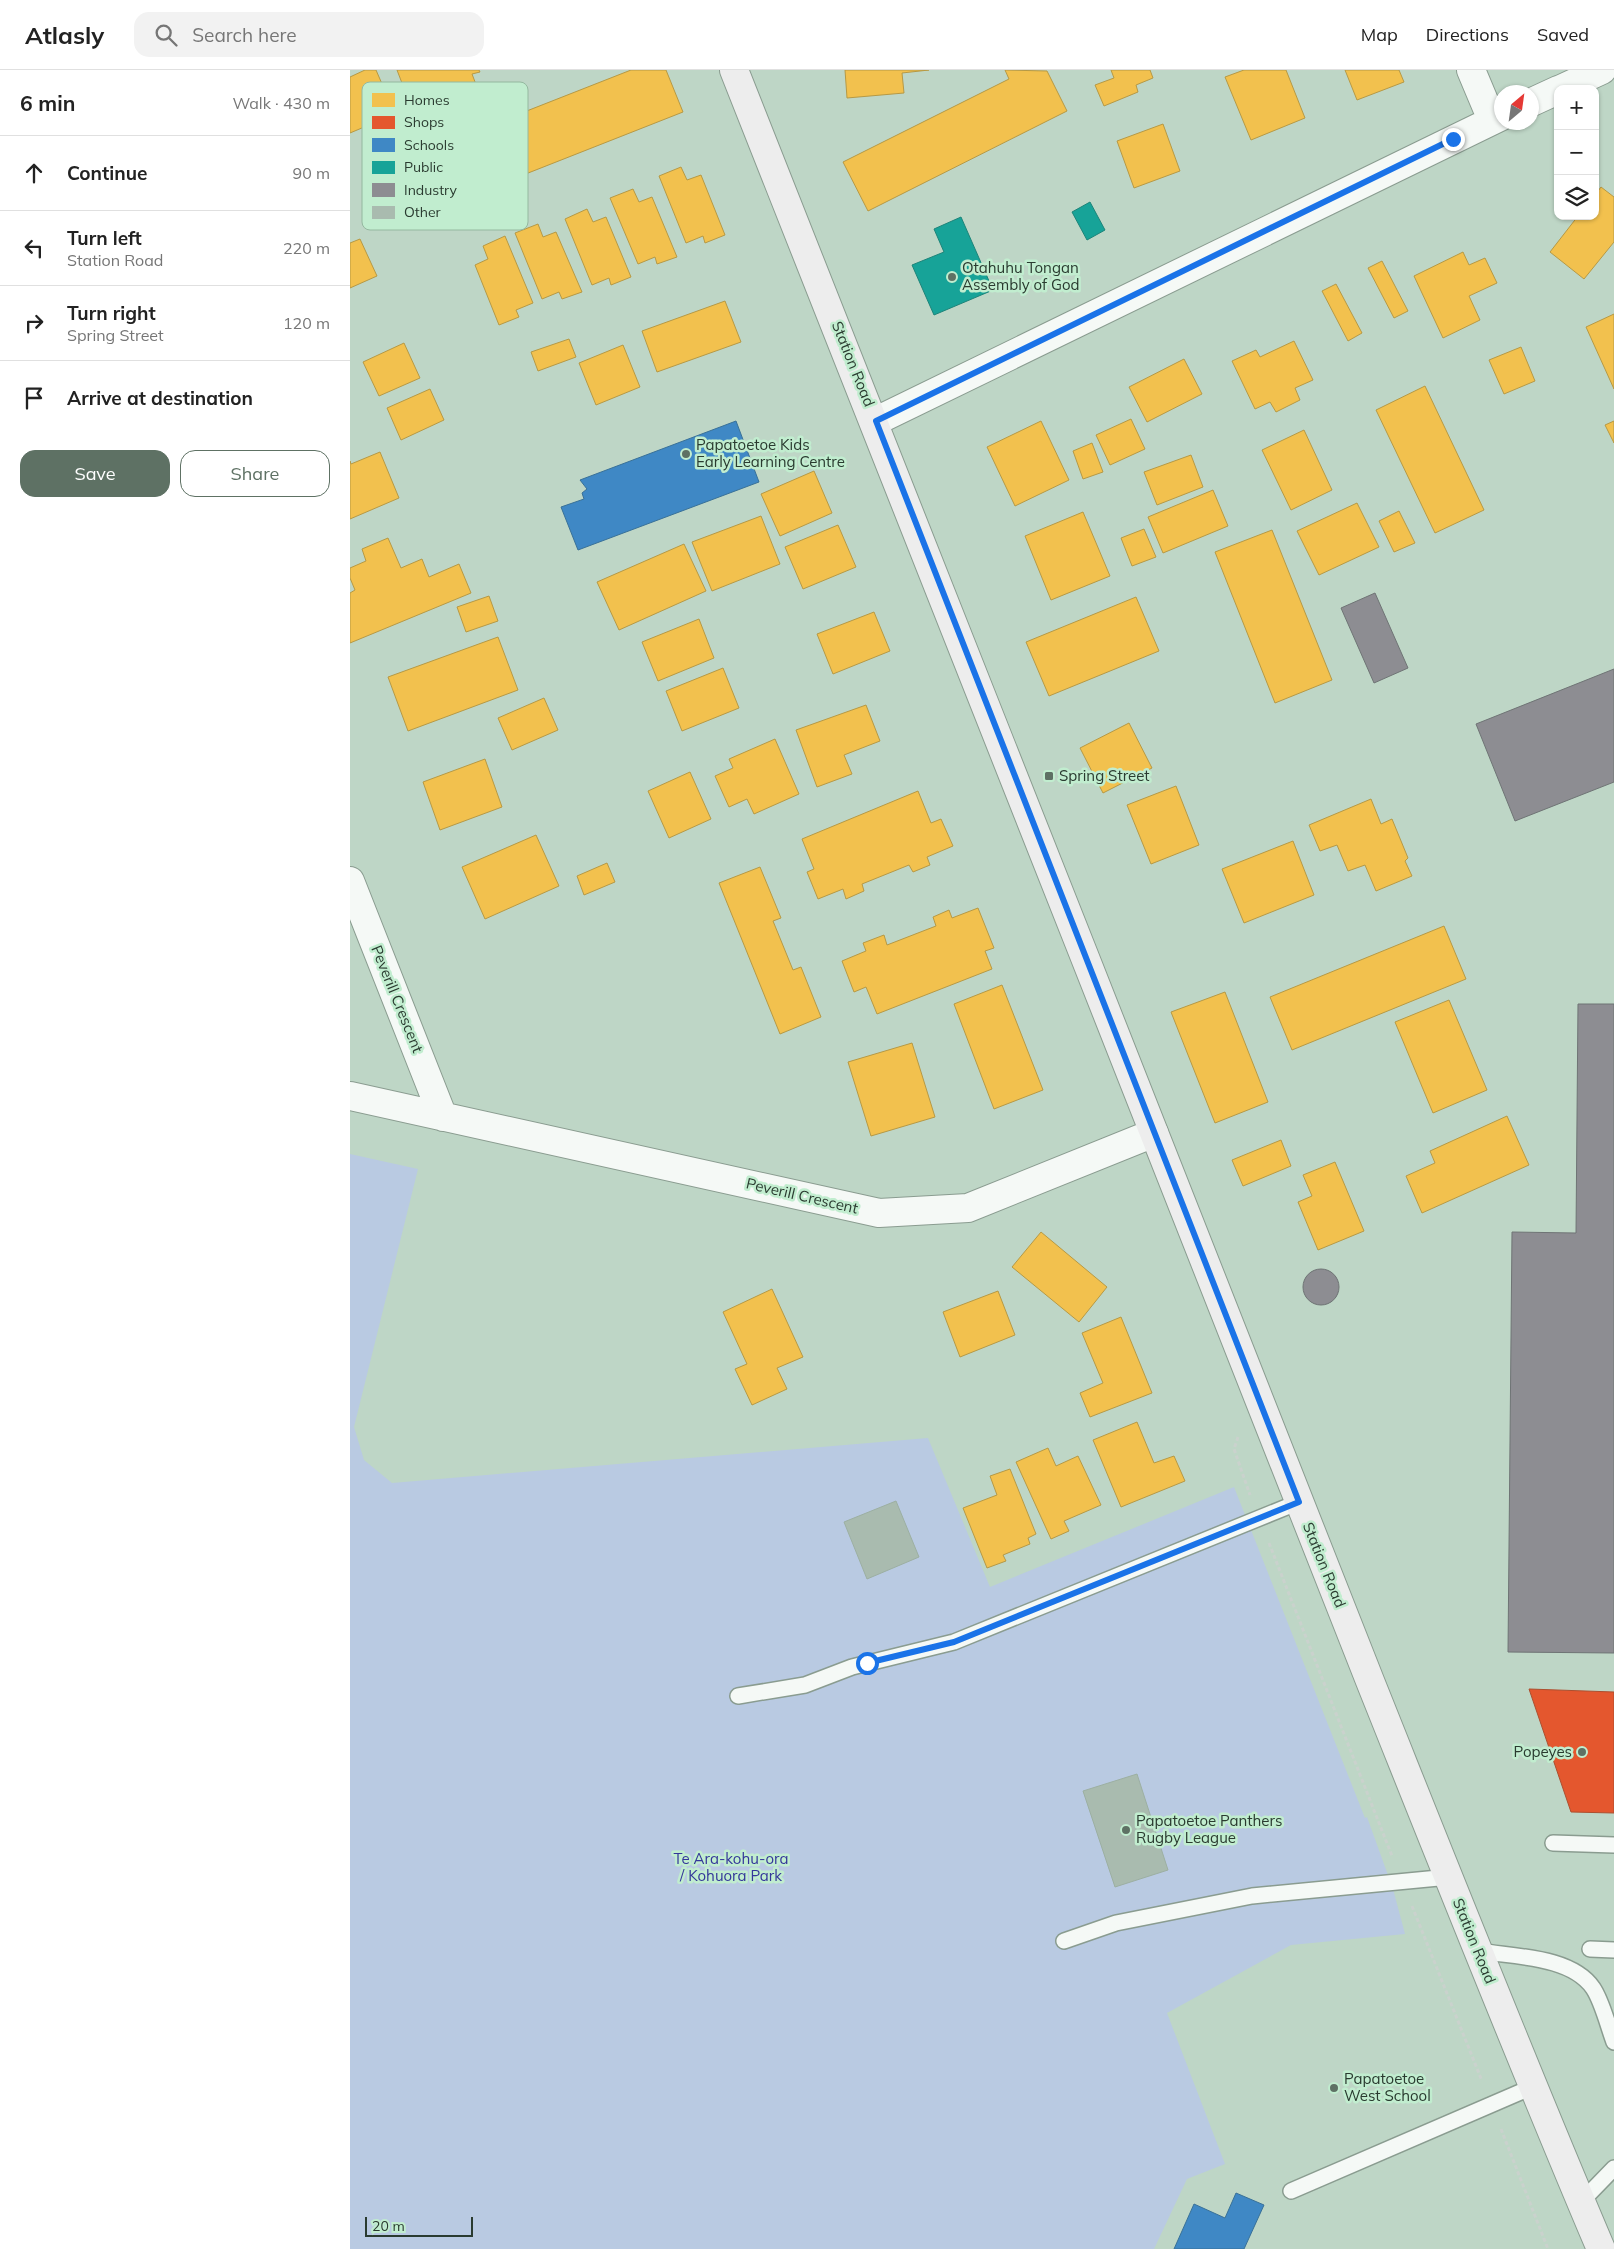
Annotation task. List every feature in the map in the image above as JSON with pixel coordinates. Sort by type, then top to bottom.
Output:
[{"type":"main road","name":"Station Road","points":[[734,70],[876,421],[1299,1502],[1532,2087],[1600,2249]]},
{"type":"street","points":[[1471,70],[1494,112]]},
{"type":"street","points":[[1568,85],[1602,70]]},
{"type":"street","points":[[1539,99],[1554,91]]},
{"type":"street","points":[[876,421],[1494,119]]},
{"type":"street","name":"Peverill Crescent","points":[[350,881],[443,1116]]},
{"type":"street","name":"Peverill Crescent","points":[[350,1096],[878,1213],[968,1208],[1154,1133]]},
{"type":"lane","points":[[738,1696],[805,1684],[852,1667],[954,1642],[1299,1502]]},
{"type":"lane","points":[[1553,1842],[1614,1845]]},
{"type":"lane","points":[[1064,1941],[1116,1923],[1252,1896],[1449,1878]]},
{"type":"lane","points":[[1590,1950],[1614,1950]]},
{"type":"lane","points":[[1478,1951],[1559,1964],[1572,1970],[1594,1989],[1614,2042]]},
{"type":"lane","points":[[1290,2191],[1532,2087]]},
{"type":"lane","points":[[1580,2202],[1614,2168]]},
{"type":"path","points":[[1238,1437],[1234,1450],[1240,1472],[1548,2249]]},
{"type":"green space","name":"Te Ara-kohu-ora / Kohuora Park","points":[[350,1154],[418,1169],[354,1427],[364,1460],[392,1483],[928,1438],[990,1587],[1234,1487],[1365,1818],[1367,1817],[1393,1889],[1405,1934],[1291,1945],[1167,2013],[1225,2164],[1187,2179],[1154,2249],[350,2249]]},
{"type":"building: Homes","points":[[365,70],[376,70],[381,82],[362,82],[362,128],[350,133],[350,77]]},
{"type":"building: Homes","points":[[397,70],[479,70],[480,72],[472,74],[475,82],[402,82]]},
{"type":"building: Homes","points":[[631,70],[666,70],[683,112],[528,173],[528,110]]},
{"type":"building: Homes","points":[[845,70],[929,70],[902,73],[904,93],[847,98]]},
{"type":"building: Homes","points":[[1005,70],[1047,71],[1067,111],[868,211],[843,162],[1009,79]]},
{"type":"building: Homes","points":[[1111,70],[1150,70],[1153,78],[1136,85],[1138,92],[1104,106],[1095,85],[1114,78]]},
{"type":"building: Homes","points":[[1244,70],[1286,70],[1305,118],[1251,140],[1225,77]]},
{"type":"building: Homes","points":[[1345,70],[1399,70],[1404,82],[1357,100]]},
{"type":"building: Homes","points":[[1163,124],[1180,171],[1134,188],[1117,141]]},
{"type":"building: Homes","points":[[681,167],[687,180],[701,175],[725,235],[705,243],[703,236],[686,243],[659,176]]},
{"type":"building: Homes","points":[[1601,187],[1614,197],[1614,242],[1584,279],[1550,252],[1575,220],[1599,220],[1599,190]]},
{"type":"building: Homes","points":[[633,189],[639,202],[652,197],[677,257],[657,264],[655,257],[638,264],[610,198]]},
{"type":"building: Homes","points":[[587,209],[593,222],[606,217],[631,277],[611,285],[609,278],[592,285],[565,219]]},
{"type":"building: Homes","points":[[538,224],[543,237],[556,232],[582,292],[562,299],[559,292],[542,299],[515,233],[528,230],[528,228]]},
{"type":"building: Homes","points":[[505,236],[533,303],[516,310],[519,317],[499,325],[475,265],[488,259],[483,246]]},
{"type":"building: Homes","points":[[360,239],[377,276],[350,288],[350,243]]},
{"type":"building: Homes","points":[[1463,252],[1469,265],[1485,258],[1497,283],[1469,296],[1480,320],[1443,338],[1414,276]]},
{"type":"building: Homes","points":[[1382,261],[1408,311],[1394,318],[1368,268]]},
{"type":"building: Homes","points":[[1336,284],[1362,333],[1348,341],[1322,291]]},
{"type":"building: Homes","points":[[725,301],[741,342],[657,372],[642,331]]},
{"type":"building: Homes","points":[[1614,314],[1614,389],[1586,327]]},
{"type":"building: Homes","points":[[569,339],[576,357],[538,371],[531,352]]},
{"type":"building: Homes","points":[[1294,341],[1313,380],[1295,388],[1300,400],[1276,412],[1270,402],[1255,409],[1232,361],[1256,350],[1260,357]]},
{"type":"building: Homes","points":[[404,343],[420,378],[379,396],[363,362]]},
{"type":"building: Homes","points":[[623,345],[640,387],[596,405],[579,363]]},
{"type":"building: Homes","points":[[1521,347],[1535,381],[1504,394],[1489,360]]},
{"type":"building: Homes","points":[[1184,359],[1202,394],[1147,422],[1129,387]]},
{"type":"building: Homes","points":[[1425,386],[1484,510],[1435,533],[1376,410]]},
{"type":"building: Homes","points":[[430,389],[444,420],[401,440],[387,408]]},
{"type":"building: Homes","points":[[1131,419],[1145,449],[1110,465],[1096,435]]},
{"type":"building: Homes","points":[[1041,421],[1069,480],[1015,506],[987,447]]},
{"type":"building: Homes","points":[[1614,421],[1614,443],[1605,425]]},
{"type":"building: Homes","points":[[1304,430],[1332,490],[1291,510],[1262,450]]},
{"type":"building: Homes","points":[[1092,443],[1103,472],[1083,479],[1073,451]]},
{"type":"building: Homes","points":[[380,452],[399,498],[350,519],[350,461],[351,464]]},
{"type":"building: Homes","points":[[1191,455],[1203,487],[1157,505],[1144,472]]},
{"type":"building: Homes","points":[[814,471],[832,513],[780,536],[761,494]]},
{"type":"building: Homes","points":[[1213,490],[1228,526],[1163,553],[1148,517]]},
{"type":"building: Homes","points":[[1357,503],[1379,547],[1319,575],[1297,531]]},
{"type":"building: Homes","points":[[1399,511],[1415,543],[1394,552],[1379,521]]},
{"type":"building: Homes","points":[[1083,512],[1110,576],[1051,600],[1025,536]]},
{"type":"building: Homes","points":[[761,516],[780,564],[712,591],[692,542]]},
{"type":"building: Homes","points":[[838,525],[856,567],[803,589],[785,547]]},
{"type":"building: Homes","points":[[1144,529],[1156,557],[1132,566],[1121,538]]},
{"type":"building: Homes","points":[[1272,530],[1332,680],[1275,703],[1215,552]]},
{"type":"building: Homes","points":[[388,538],[401,568],[422,559],[429,577],[459,564],[471,593],[350,643],[350,593],[355,590],[350,578],[350,568],[366,561],[362,549]]},
{"type":"building: Homes","points":[[684,544],[706,591],[619,630],[597,582]]},
{"type":"building: Homes","points":[[489,596],[498,621],[466,632],[457,607]]},
{"type":"building: Homes","points":[[1136,597],[1159,651],[1049,696],[1026,642]]},
{"type":"building: Homes","points":[[874,612],[890,651],[833,674],[817,634]]},
{"type":"building: Homes","points":[[699,619],[714,658],[658,681],[642,642]]},
{"type":"building: Homes","points":[[498,637],[518,690],[408,731],[388,677]]},
{"type":"building: Homes","points":[[723,668],[739,708],[682,731],[666,691]]},
{"type":"building: Homes","points":[[544,698],[558,730],[512,750],[498,718]]},
{"type":"building: Homes","points":[[866,705],[880,741],[844,755],[852,774],[817,787],[796,730]]},
{"type":"building: Homes","points":[[1129,723],[1152,768],[1103,793],[1080,748]]},
{"type":"building: Homes","points":[[775,739],[799,794],[754,814],[747,799],[729,807],[715,776],[733,768],[729,759]]},
{"type":"building: Homes","points":[[485,759],[502,807],[440,830],[423,782]]},
{"type":"building: Homes","points":[[690,772],[711,819],[669,838],[648,791]]},
{"type":"building: Homes","points":[[1176,786],[1199,845],[1151,864],[1127,805]]},
{"type":"building: Homes","points":[[918,791],[931,823],[941,819],[953,846],[927,857],[930,865],[913,872],[909,865],[862,884],[864,891],[846,899],[843,889],[818,899],[807,872],[814,869],[802,839]]},
{"type":"building: Homes","points":[[1371,799],[1381,824],[1392,819],[1408,858],[1405,861],[1412,876],[1376,891],[1365,865],[1348,871],[1337,845],[1320,851],[1309,825]]},
{"type":"building: Homes","points":[[536,835],[559,886],[485,919],[462,867]]},
{"type":"building: Homes","points":[[1293,841],[1314,895],[1244,923],[1222,869]]},
{"type":"building: Homes","points":[[607,863],[615,882],[584,895],[577,876]]},
{"type":"building: Homes","points":[[760,867],[781,918],[773,921],[793,970],[801,967],[821,1017],[780,1034],[719,883]]},
{"type":"building: Homes","points":[[978,908],[994,948],[985,951],[992,969],[877,1014],[866,987],[854,992],[842,961],[866,951],[863,943],[884,935],[887,945],[936,926],[933,917],[949,910],[952,918]]},
{"type":"building: Homes","points":[[1444,926],[1466,979],[1292,1050],[1270,997]]},
{"type":"building: Homes","points":[[1002,985],[1043,1090],[994,1109],[954,1004]]},
{"type":"building: Homes","points":[[1225,992],[1268,1102],[1215,1123],[1171,1012]]},
{"type":"building: Homes","points":[[1449,1000],[1487,1090],[1433,1113],[1395,1022]]},
{"type":"building: Homes","points":[[912,1043],[935,1117],[871,1136],[848,1062]]},
{"type":"building: Homes","points":[[1507,1116],[1529,1165],[1422,1213],[1406,1176],[1435,1163],[1430,1151]]},
{"type":"building: Homes","points":[[1281,1140],[1291,1166],[1243,1186],[1232,1160]]},
{"type":"building: Homes","points":[[1335,1162],[1364,1231],[1318,1250],[1298,1202],[1312,1196],[1303,1175]]},
{"type":"building: Homes","points":[[1041,1232],[1107,1287],[1079,1322],[1012,1267]]},
{"type":"building: Homes","points":[[772,1289],[803,1357],[777,1368],[787,1389],[752,1405],[735,1369],[747,1364],[723,1312]]},
{"type":"building: Homes","points":[[998,1291],[1015,1335],[960,1357],[943,1312]]},
{"type":"building: Homes","points":[[1121,1317],[1152,1393],[1090,1417],[1080,1393],[1103,1383],[1082,1333]]},
{"type":"building: Homes","points":[[1137,1422],[1154,1463],[1174,1456],[1185,1481],[1121,1507],[1093,1440]]},
{"type":"building: Homes","points":[[1048,1448],[1056,1466],[1078,1456],[1101,1505],[1064,1521],[1069,1531],[1051,1539],[1016,1462]]},
{"type":"building: Homes","points":[[1010,1469],[1036,1534],[1028,1538],[1030,1544],[1003,1555],[1006,1561],[987,1568],[963,1508],[997,1495],[990,1476]]},
{"type":"building: Shops","name":"Popeyes","points":[[1529,1689],[1614,1692],[1614,1813],[1571,1812]]},
{"type":"building: Schools","points":[[736,421],[759,482],[578,550],[561,507],[584,499],[582,493],[587,489],[580,480]]},
{"type":"building: Schools","points":[[1236,2193],[1264,2205],[1244,2249],[1174,2249],[1194,2204],[1225,2218]]},
{"type":"building: Public","points":[[1090,202],[1105,230],[1087,240],[1072,212]]},
{"type":"building: Public","name":"Otahuhu Tongan Assembly of God","points":[[961,217],[993,290],[934,315],[912,265],[944,252],[934,229]]},
{"type":"building: Industry","points":[[1375,593],[1408,668],[1374,683],[1341,608]]},
{"type":"building: Industry","points":[[1614,669],[1614,782],[1515,821],[1476,724]]},
{"type":"building: Industry","points":[[1578,1004],[1614,1004],[1614,1653],[1508,1652],[1512,1232],[1576,1233]]},
{"type":"building: Industry","points":[[1321,1269],[1328,1270],[1334,1274],[1338,1280],[1338,1294],[1334,1300],[1328,1304],[1321,1305],[1314,1304],[1308,1300],[1304,1294],[1303,1287],[1304,1280],[1308,1274],[1314,1270]]},
{"type":"building: Other","points":[[896,1501],[919,1557],[867,1579],[844,1522]]},
{"type":"building: Other","name":"Papatoetoe Panthers Rugby League","points":[[1137,1774],[1168,1870],[1115,1887],[1083,1791]]},
{"type":"place","name":"Otahuhu Tongan Assembly of God","points":[[952,277]]},
{"type":"place","name":"Papatoetoe Kids Early Learning Centre","points":[[686,454]]},
{"type":"place","name":"Spring Street","points":[[1049,776]]},
{"type":"place","name":"Popeyes","points":[[1582,1752]]},
{"type":"place","name":"Papatoetoe Panthers Rugby League","points":[[1126,1830]]},
{"type":"place","name":"Papatoetoe West School","points":[[1334,2088]]},
{"type":"route","points":[[867,1663],[954,1642],[1299,1502],[876,421],[1453,139]]}]
